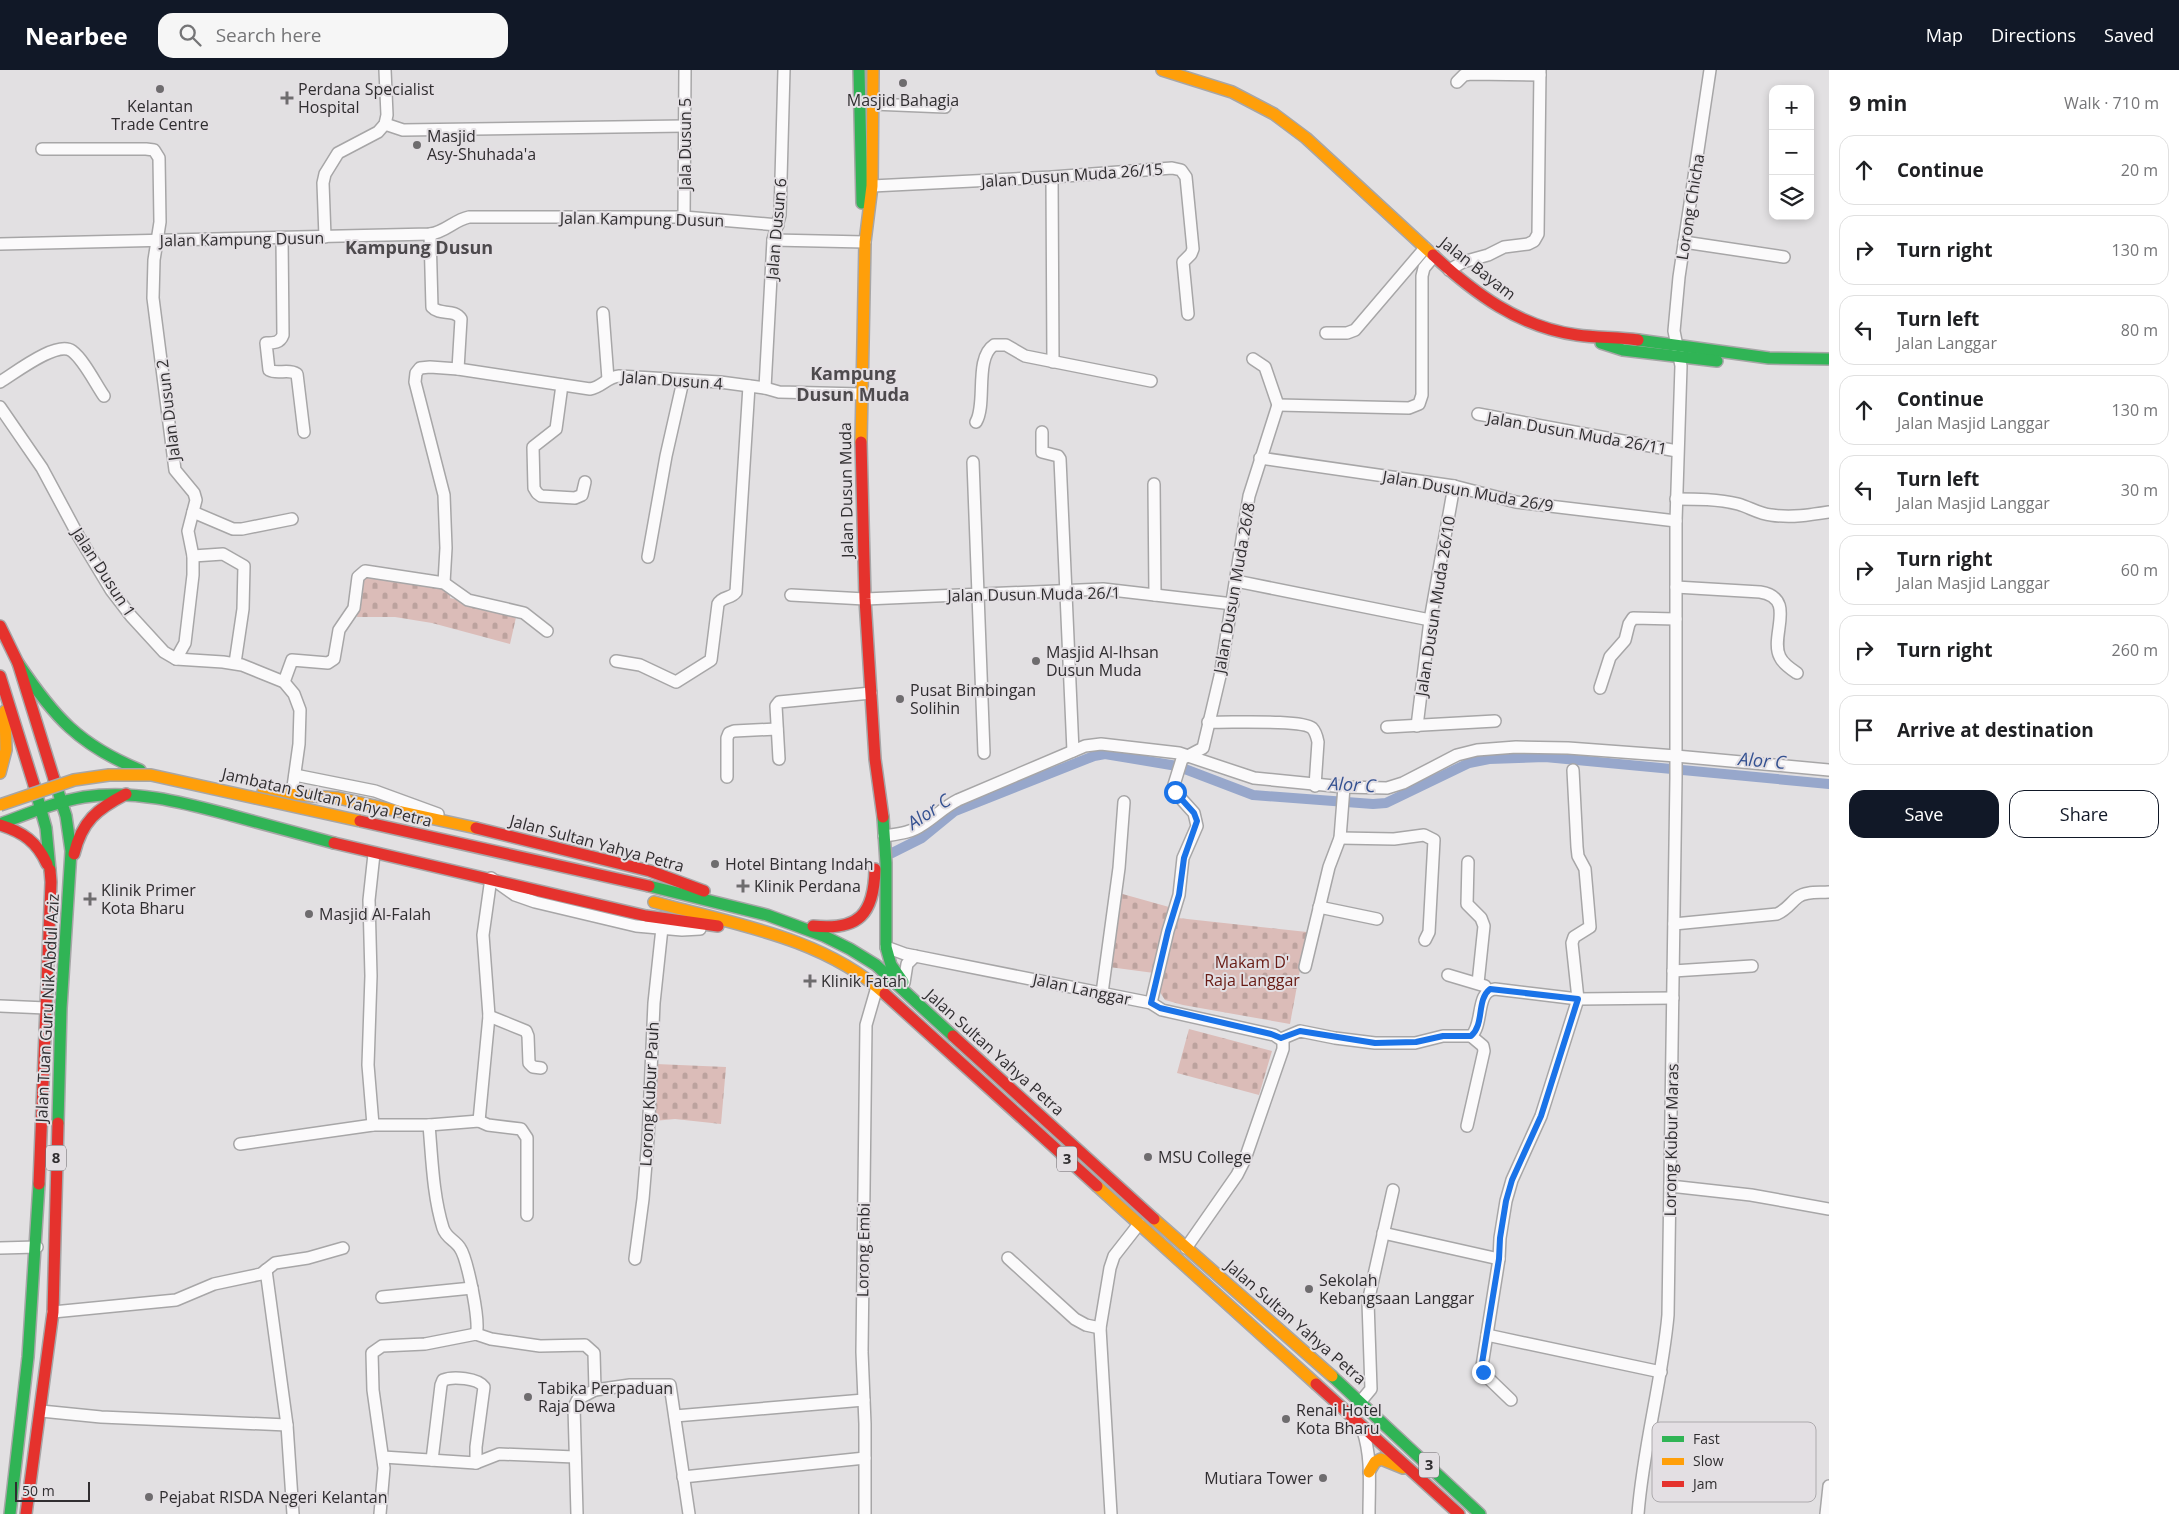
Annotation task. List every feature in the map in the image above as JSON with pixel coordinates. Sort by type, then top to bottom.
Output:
[{"type":"main road","points":[[850,70],[859,94]]},
{"type":"main road","points":[[859,70],[860,180],[865,242]]},
{"type":"main road","name":"Jalan Dusun Muda","points":[[875,70],[872,186],[865,242],[861,394],[865,599],[875,759],[882,798],[886,947],[891,965],[921,1006]]},
{"type":"main road","name":"Jalan Bayam","points":[[1162,70],[1196,75],[1254,102],[1282,120],[1306,138],[1449,270],[1483,298],[1514,316],[1576,335],[1676,345],[1769,358],[1829,359]]},
{"type":"main road","points":[[1576,335],[1622,350],[1679,357],[1729,362],[1769,358]]},
{"type":"main road","points":[[0,626],[18,663],[49,708],[69,730],[97,751],[116,762],[140,770]]},
{"type":"main road","name":"Jalan Tuan Guru Nik Abdul Aziz","points":[[18,663],[61,802],[69,835],[71,867],[61,1008],[53,1312],[26,1514]]},
{"type":"main road","points":[[0,773],[6,750],[2,682]]},
{"type":"main road","name":"Jalan Tuan Guru Nik Abdul Aziz","points":[[2,682],[41,809],[48,843],[51,882],[31,1337],[10,1514]]},
{"type":"main road","name":"Jalan Dusun Muda","points":[[789,922],[833,929],[846,927],[856,922],[871,903],[875,873],[872,798],[875,759]]},
{"type":"main road","name":"Jalan Sultan Yahya Petra","points":[[54,779],[80,772],[110,769],[140,770],[236,788],[338,798],[596,856],[650,871],[838,942],[864,957],[921,1006],[1186,1248],[1378,1416],[1480,1514]]},
{"type":"main road","name":"Jambatan Sultan Yahya Petra","points":[[0,805],[59,783],[81,777],[110,774],[151,775],[649,886],[775,918]]},
{"type":"main road","name":"3","points":[[0,798],[54,779]]},
{"type":"main road","name":"Jambatan Sultan Yahya Petra","points":[[0,820],[63,795],[83,790],[120,788],[160,791],[314,826]]},
{"type":"main road","points":[[71,867],[79,835],[86,822],[106,804],[126,794]]},
{"type":"main road","name":"Jalan Sultan Yahya Petra","points":[[61,802],[85,797],[126,794],[190,804],[374,854],[491,878],[646,916],[694,924],[748,928],[778,936],[827,954],[877,986],[1374,1439],[1459,1514]]},
{"type":"main road","points":[[313,796],[286,803],[283,816],[286,820],[323,840]]},
{"type":"main road","name":"3","points":[[0,825],[61,802]]},
{"type":"main road","points":[[0,825],[20,831],[38,845],[43,854],[51,882]]},
{"type":"main road","points":[[644,900],[748,928]]},
{"type":"main road","points":[[31,1337],[41,1316],[53,1312]]},
{"type":"main road","points":[[1369,1472],[1375,1462],[1380,1459],[1410,1471]]},
{"type":"street","points":[[326,237],[323,183],[325,174],[338,154],[378,132],[385,124],[387,115],[385,70]]},
{"type":"street","name":"Jala Dusun 5","points":[[684,217],[686,70]]},
{"type":"street","name":"Jalan Dusun 6","points":[[765,388],[773,240],[780,214],[784,70]]},
{"type":"street","name":"Lorong Chicha","points":[[1676,521],[1681,366],[1674,331],[1684,242],[1710,70]]},
{"type":"street","points":[[1449,270],[1463,262],[1488,255],[1504,247],[1528,244],[1538,234],[1540,72],[1471,74],[1464,76],[1457,82]]},
{"type":"street","points":[[873,99],[945,107]]},
{"type":"street","points":[[385,124],[403,130],[685,126]]},
{"type":"street","name":"Jalan Dusun 2","points":[[42,149],[146,149],[154,150],[159,158],[160,222],[154,260],[153,298],[175,468],[194,493],[196,500],[188,531],[193,556],[193,575],[185,642],[176,659]]},
{"type":"street","name":"Jalan Dusun Muda 26/15","points":[[872,186],[1052,177],[1172,168],[1181,170],[1184,173],[1193,249],[1183,262],[1188,314]]},
{"type":"street","points":[[1052,177],[1054,362]]},
{"type":"street","name":"Jalan Kampung Dusun","points":[[0,244],[430,234],[439,233],[463,218],[469,217],[684,217],[778,225]]},
{"type":"street","points":[[430,234],[432,306],[435,310],[458,314],[461,318],[458,369]]},
{"type":"street","points":[[282,238],[282,335],[281,340],[266,343],[268,365],[269,370],[274,372],[291,370],[297,374],[304,432]]},
{"type":"street","points":[[773,240],[865,242]]},
{"type":"street","points":[[1684,242],[1784,257]]},
{"type":"street","points":[[1326,333],[1347,333],[1355,330],[1429,252]]},
{"type":"street","points":[[1253,359],[1265,367],[1278,405],[1409,408],[1419,404],[1422,395],[1422,276],[1429,252]]},
{"type":"street","points":[[603,313],[608,379]]},
{"type":"street","points":[[976,422],[979,415],[980,390],[989,348],[994,345],[1006,345],[1025,356],[1151,381]]},
{"type":"street","points":[[0,382],[51,350],[63,348],[75,353],[104,396]]},
{"type":"street","name":"Jalan Dusun 4","points":[[444,583],[446,541],[444,495],[415,377],[420,368],[458,369],[590,389],[602,385],[608,379],[619,376],[749,386],[779,392],[861,394]]},
{"type":"street","points":[[648,557],[666,456],[683,381]]},
{"type":"street","points":[[562,385],[556,429],[533,447],[534,488],[537,494],[541,496],[578,498],[582,495],[585,482]]},
{"type":"street","points":[[616,661],[640,665],[676,682],[711,660],[718,604],[721,600],[734,595],[736,592],[749,386]]},
{"type":"street","name":"Jalan Dusun Muda 26/8","points":[[1185,758],[1202,749],[1220,676],[1249,496],[1278,405]]},
{"type":"street","name":"Jalan Dusun 1","points":[[0,407],[42,468],[79,537],[119,601],[130,616],[164,652],[176,659]]},
{"type":"street","name":"Jalan Dusun Muda 26/11","points":[[1478,414],[1677,451]]},
{"type":"street","points":[[1042,432],[1042,452],[1058,456],[1060,459],[1073,751]]},
{"type":"street","name":"Jalan Dusun Muda 26/9","points":[[1260,458],[1454,486],[1516,502],[1676,521]]},
{"type":"street","points":[[973,462],[984,753]]},
{"type":"street","points":[[1154,484],[1155,595]]},
{"type":"street","name":"Jalan Dusun Muda 26/10","points":[[1417,726],[1430,620],[1454,486]]},
{"type":"street","points":[[1676,499],[1722,501],[1771,516],[1809,516],[1829,512]]},
{"type":"street","points":[[193,512],[233,529],[242,529],[292,519]]},
{"type":"street","name":"Lorong Kubur Maras","points":[[1652,1422],[1668,1315],[1676,778],[1676,521]]},
{"type":"street","points":[[193,556],[223,554],[244,566],[243,608],[235,663]]},
{"type":"street","points":[[284,682],[292,660],[328,662],[334,659],[339,630],[354,608],[358,577],[362,572],[368,570],[444,583],[468,600],[524,613],[547,631]]},
{"type":"street","points":[[1236,580],[1430,620]]},
{"type":"street","points":[[1676,587],[1760,592],[1769,593],[1775,597],[1779,604],[1780,613],[1779,657],[1797,673]]},
{"type":"street","name":"Jalan Dusun Muda 26/1","points":[[791,595],[865,599],[1110,589],[1232,604]]},
{"type":"street","points":[[1600,688],[1610,657],[1625,640],[1629,624],[1633,618],[1676,619]]},
{"type":"street","points":[[176,659],[235,663],[284,682],[297,698],[300,710],[299,744],[292,794]]},
{"type":"street","points":[[779,759],[776,706],[779,702],[871,693]]},
{"type":"street","points":[[1387,727],[1495,721]]},
{"type":"street","points":[[1208,722],[1296,723],[1312,728],[1317,735],[1318,742],[1315,786]]},
{"type":"street","points":[[727,777],[727,738],[729,733],[734,731],[777,729]]},
{"type":"street","points":[[884,836],[906,833],[922,826],[945,807],[958,800],[1093,744],[1176,753],[1185,758],[1254,778],[1344,790],[1387,788],[1395,786],[1458,755],[1476,750],[1516,747],[1568,748],[1676,759],[1829,770]]},
{"type":"street","points":[[1151,1003],[1168,931],[1179,895],[1184,858],[1197,826],[1194,813],[1174,790],[1176,777],[1185,758]]},
{"type":"street","points":[[1511,1400],[1483,1372],[1482,1363],[1499,1259],[1500,1238],[1512,1180],[1541,1116],[1578,999],[1572,943],[1574,937],[1590,927],[1591,920],[1585,869],[1578,856],[1577,848],[1573,770]]},
{"type":"street","points":[[295,775],[375,791],[431,810],[462,825]]},
{"type":"street","points":[[1305,967],[1329,867],[1340,838],[1344,790]]},
{"type":"street","points":[[1102,993],[1119,868],[1124,802]]},
{"type":"street","points":[[1340,838],[1394,839],[1424,835],[1434,840],[1430,932],[1425,940]]},
{"type":"street","points":[[373,1125],[368,1064],[371,976],[369,900],[374,854]]},
{"type":"street","points":[[1468,862],[1466,904],[1481,918],[1484,926],[1478,983]]},
{"type":"street","points":[[479,1121],[489,1016],[484,935],[491,878],[515,896],[632,926],[686,930],[728,927]]},
{"type":"street","points":[[1674,924],[1777,914],[1785,911],[1797,898],[1807,893],[1829,892]]},
{"type":"street","points":[[1319,907],[1377,919]]},
{"type":"street","name":"Lorong Kubur Pauh","points":[[635,1259],[646,1159],[654,1003],[662,928]]},
{"type":"street","name":"Jalan Langgar","points":[[886,947],[915,956],[1151,1003],[1162,1010],[1271,1034],[1281,1038]]},
{"type":"street","points":[[904,983],[907,964],[915,956]]},
{"type":"street","points":[[1673,971],[1752,966]]},
{"type":"street","points":[[1448,975],[1478,983],[1490,989],[1578,999],[1673,998]]},
{"type":"street","name":"Lorong Embi","points":[[865,1514],[862,1352],[866,1025],[877,986]]},
{"type":"street","points":[[1471,1036],[1477,1027],[1485,994],[1490,989]]},
{"type":"street","points":[[0,1006],[46,1008]]},
{"type":"street","points":[[489,1016],[526,1030],[529,1063],[533,1067],[541,1068]]},
{"type":"street","points":[[1186,1248],[1237,1175],[1245,1159],[1283,1049],[1284,1044],[1281,1038],[1300,1031],[1375,1043],[1416,1042],[1443,1036],[1471,1036],[1483,1046],[1484,1051],[1467,1126]]},
{"type":"street","points":[[240,1144],[373,1125],[429,1125],[479,1121],[488,1125],[515,1127],[525,1133],[528,1144],[527,1215]]},
{"type":"street","points":[[429,1125],[433,1168],[443,1229],[448,1238],[461,1249],[472,1288],[478,1326],[476,1334]]},
{"type":"street","points":[[1670,1186],[1760,1196],[1829,1208]]},
{"type":"street","points":[[1361,1401],[1371,1388],[1368,1306],[1393,1190]]},
{"type":"street","points":[[1111,1514],[1100,1328],[1110,1268],[1114,1256],[1138,1224]]},
{"type":"street","points":[[1383,1233],[1499,1259]]},
{"type":"street","points":[[0,1248],[36,1247]]},
{"type":"street","points":[[53,1312],[169,1301],[214,1284],[256,1276],[275,1264],[308,1258],[343,1248]]},
{"type":"street","points":[[1008,1258],[1075,1319],[1086,1325],[1100,1328]]},
{"type":"street","points":[[266,1270],[286,1425],[293,1514]]},
{"type":"street","points":[[382,1297],[472,1288]]},
{"type":"street","points":[[380,1514],[383,1457],[372,1390],[371,1362],[374,1350],[388,1345],[425,1344],[476,1334],[498,1340],[540,1346],[586,1345],[594,1353],[595,1390]]},
{"type":"street","points":[[1486,1335],[1661,1372]]},
{"type":"street","points":[[432,1460],[441,1385],[443,1380],[449,1378],[478,1381],[484,1386],[476,1447],[476,1463]]},
{"type":"street","points":[[577,1514],[575,1402],[595,1390],[630,1385],[670,1385],[688,1514]]},
{"type":"street","points":[[675,1416],[864,1400]]},
{"type":"street","points":[[40,1410],[101,1417],[286,1425]]},
{"type":"street","points":[[1369,1472],[1378,1416]]},
{"type":"street","name":"Lorong Kubur Maras","points":[[1638,1514],[1652,1423]]},
{"type":"street","points":[[1362,1428],[1368,1448],[1368,1514]]},
{"type":"street","points":[[383,1457],[476,1463],[498,1454],[575,1456]]},
{"type":"street","points":[[683,1477],[865,1458]]},
{"type":"street","points":[[1826,1514],[1829,1486]]},
{"type":"green space","points":[[371,574],[451,588],[450,598],[517,613],[510,644],[432,623],[395,617],[357,617],[362,577]]},
{"type":"green space","name":"Makam D' Raja Langgar","points":[[1119,893],[1169,907],[1154,973],[1109,967]]},
{"type":"green space","name":"Makam D' Raja Langgar","points":[[1178,918],[1307,932],[1290,1024],[1183,1005],[1165,1000],[1158,989]]},
{"type":"green space","points":[[1189,1029],[1272,1051],[1259,1095],[1177,1073]]},
{"type":"green space","points":[[656,1064],[726,1067],[721,1124],[675,1119],[654,1121]]},
{"type":"waterway","name":"Alor C","points":[[892,853],[922,838],[955,811],[1094,756],[1105,754],[1177,766],[1253,795],[1373,804],[1386,803],[1469,763],[1489,759],[1545,757],[1829,784]]},
{"type":"traffic: fast","points":[[859,70],[862,203]]},
{"type":"traffic: fast","points":[[1638,340],[1769,358],[1829,359]]},
{"type":"traffic: fast","points":[[1601,343],[1623,350],[1717,361]]},
{"type":"traffic: fast","points":[[18,663],[56,714],[70,727],[100,750],[140,770]]},
{"type":"traffic: fast","points":[[54,779],[66,816],[71,851],[61,1008],[58,1123]]},
{"type":"traffic: fast","points":[[34,785],[46,828],[50,870]]},
{"type":"traffic: fast","points":[[0,824],[73,799],[103,795],[141,796],[179,802],[216,811],[334,843]]},
{"type":"traffic: fast","points":[[883,817],[886,863],[886,947],[891,965],[903,982]]},
{"type":"traffic: fast","points":[[649,886],[767,915],[824,936],[876,965],[953,1036]]},
{"type":"traffic: fast","points":[[10,1514],[28,1357],[39,1184]]},
{"type":"traffic: fast","points":[[1332,1376],[1480,1514]]},
{"type":"traffic: slow","points":[[861,442],[865,242],[872,186],[873,70]]},
{"type":"traffic: slow","points":[[1162,70],[1232,92],[1274,114],[1306,138],[1433,255]]},
{"type":"traffic: slow","points":[[0,773],[6,750],[5,711]]},
{"type":"traffic: slow","points":[[0,805],[74,780],[109,775],[151,775],[360,821]]},
{"type":"traffic: slow","points":[[263,792],[338,798],[476,828]]},
{"type":"traffic: slow","points":[[654,902],[776,935],[805,946],[833,959],[860,975],[885,994]]},
{"type":"traffic: slow","points":[[1097,1186],[1316,1384]]},
{"type":"traffic: slow","points":[[1154,1219],[1332,1376]]},
{"type":"traffic: slow","points":[[1369,1472],[1375,1462],[1381,1459],[1403,1468]]},
{"type":"traffic: jam","points":[[1433,255],[1481,295],[1517,316],[1536,324],[1556,331],[1577,335],[1638,340]]},
{"type":"traffic: jam","points":[[861,442],[865,599],[875,759],[883,817]]},
{"type":"traffic: jam","points":[[0,626],[18,663],[54,779]]},
{"type":"traffic: jam","points":[[0,676],[34,785]]},
{"type":"traffic: jam","points":[[74,854],[81,833],[92,817],[107,805],[126,794]]},
{"type":"traffic: jam","points":[[360,821],[649,886]]},
{"type":"traffic: jam","points":[[0,825],[16,831],[28,839],[39,850],[47,864]]},
{"type":"traffic: jam","points":[[476,828],[650,871],[704,891]]},
{"type":"traffic: jam","points":[[334,843],[646,916],[718,926]]},
{"type":"traffic: jam","points":[[813,926],[842,926],[853,922],[861,916],[871,898],[875,869]]},
{"type":"traffic: jam","points":[[39,1184],[50,870]]},
{"type":"traffic: jam","points":[[885,994],[1097,1186]]},
{"type":"traffic: jam","points":[[953,1036],[1154,1219]]},
{"type":"traffic: jam","points":[[26,1514],[53,1312],[58,1123]]},
{"type":"traffic: jam","points":[[1316,1384],[1459,1514]]},
{"type":"place","name":"Masjid Bahagia","points":[[903,83]]},
{"type":"place","name":"Kelantan Trade Centre","points":[[160,89]]},
{"type":"place","name":"Perdana Specialist Hospital","points":[[287,98]]},
{"type":"place","name":"Masjid Asy-Shuhada'a","points":[[417,145]]},
{"type":"place","name":"Masjid Al-Ihsan Dusun Muda","points":[[1036,661]]},
{"type":"place","name":"Pusat Bimbingan Solihin","points":[[900,699]]},
{"type":"place","name":"Hotel Bintang Indah","points":[[715,864]]},
{"type":"place","name":"Klinik Perdana","points":[[743,886]]},
{"type":"place","name":"Klinik Primer Kota Bharu","points":[[90,899]]},
{"type":"place","name":"Masjid Al-Falah","points":[[309,914]]},
{"type":"place","name":"Klinik Fatah","points":[[810,981]]},
{"type":"place","name":"MSU College","points":[[1148,1157]]},
{"type":"place","name":"Sekolah Kebangsaan Langgar","points":[[1309,1289]]},
{"type":"place","name":"Tabika Perpaduan Raja Dewa","points":[[528,1397]]},
{"type":"place","name":"Renai Hotel Kota Bharu","points":[[1286,1419]]},
{"type":"place","name":"Mutiara Tower","points":[[1323,1478]]},
{"type":"place","name":"Pejabat RISDA Negeri Kelantan","points":[[149,1497]]},
{"type":"district","name":"Kampung Dusun","points":[[419,248]]},
{"type":"district","name":"Kampung Dusun Muda","points":[[853,384]]},
{"type":"route","points":[[1175,792],[1194,813],[1197,826],[1184,858],[1179,895],[1168,931],[1151,1003],[1162,1010],[1271,1034],[1281,1038],[1300,1031],[1375,1043],[1422,1042],[1443,1036],[1471,1036],[1477,1027],[1485,994],[1490,989],[1495,988],[1578,999],[1541,1116],[1512,1180],[1506,1201],[1500,1238],[1499,1259],[1482,1363],[1483,1372]]}]
